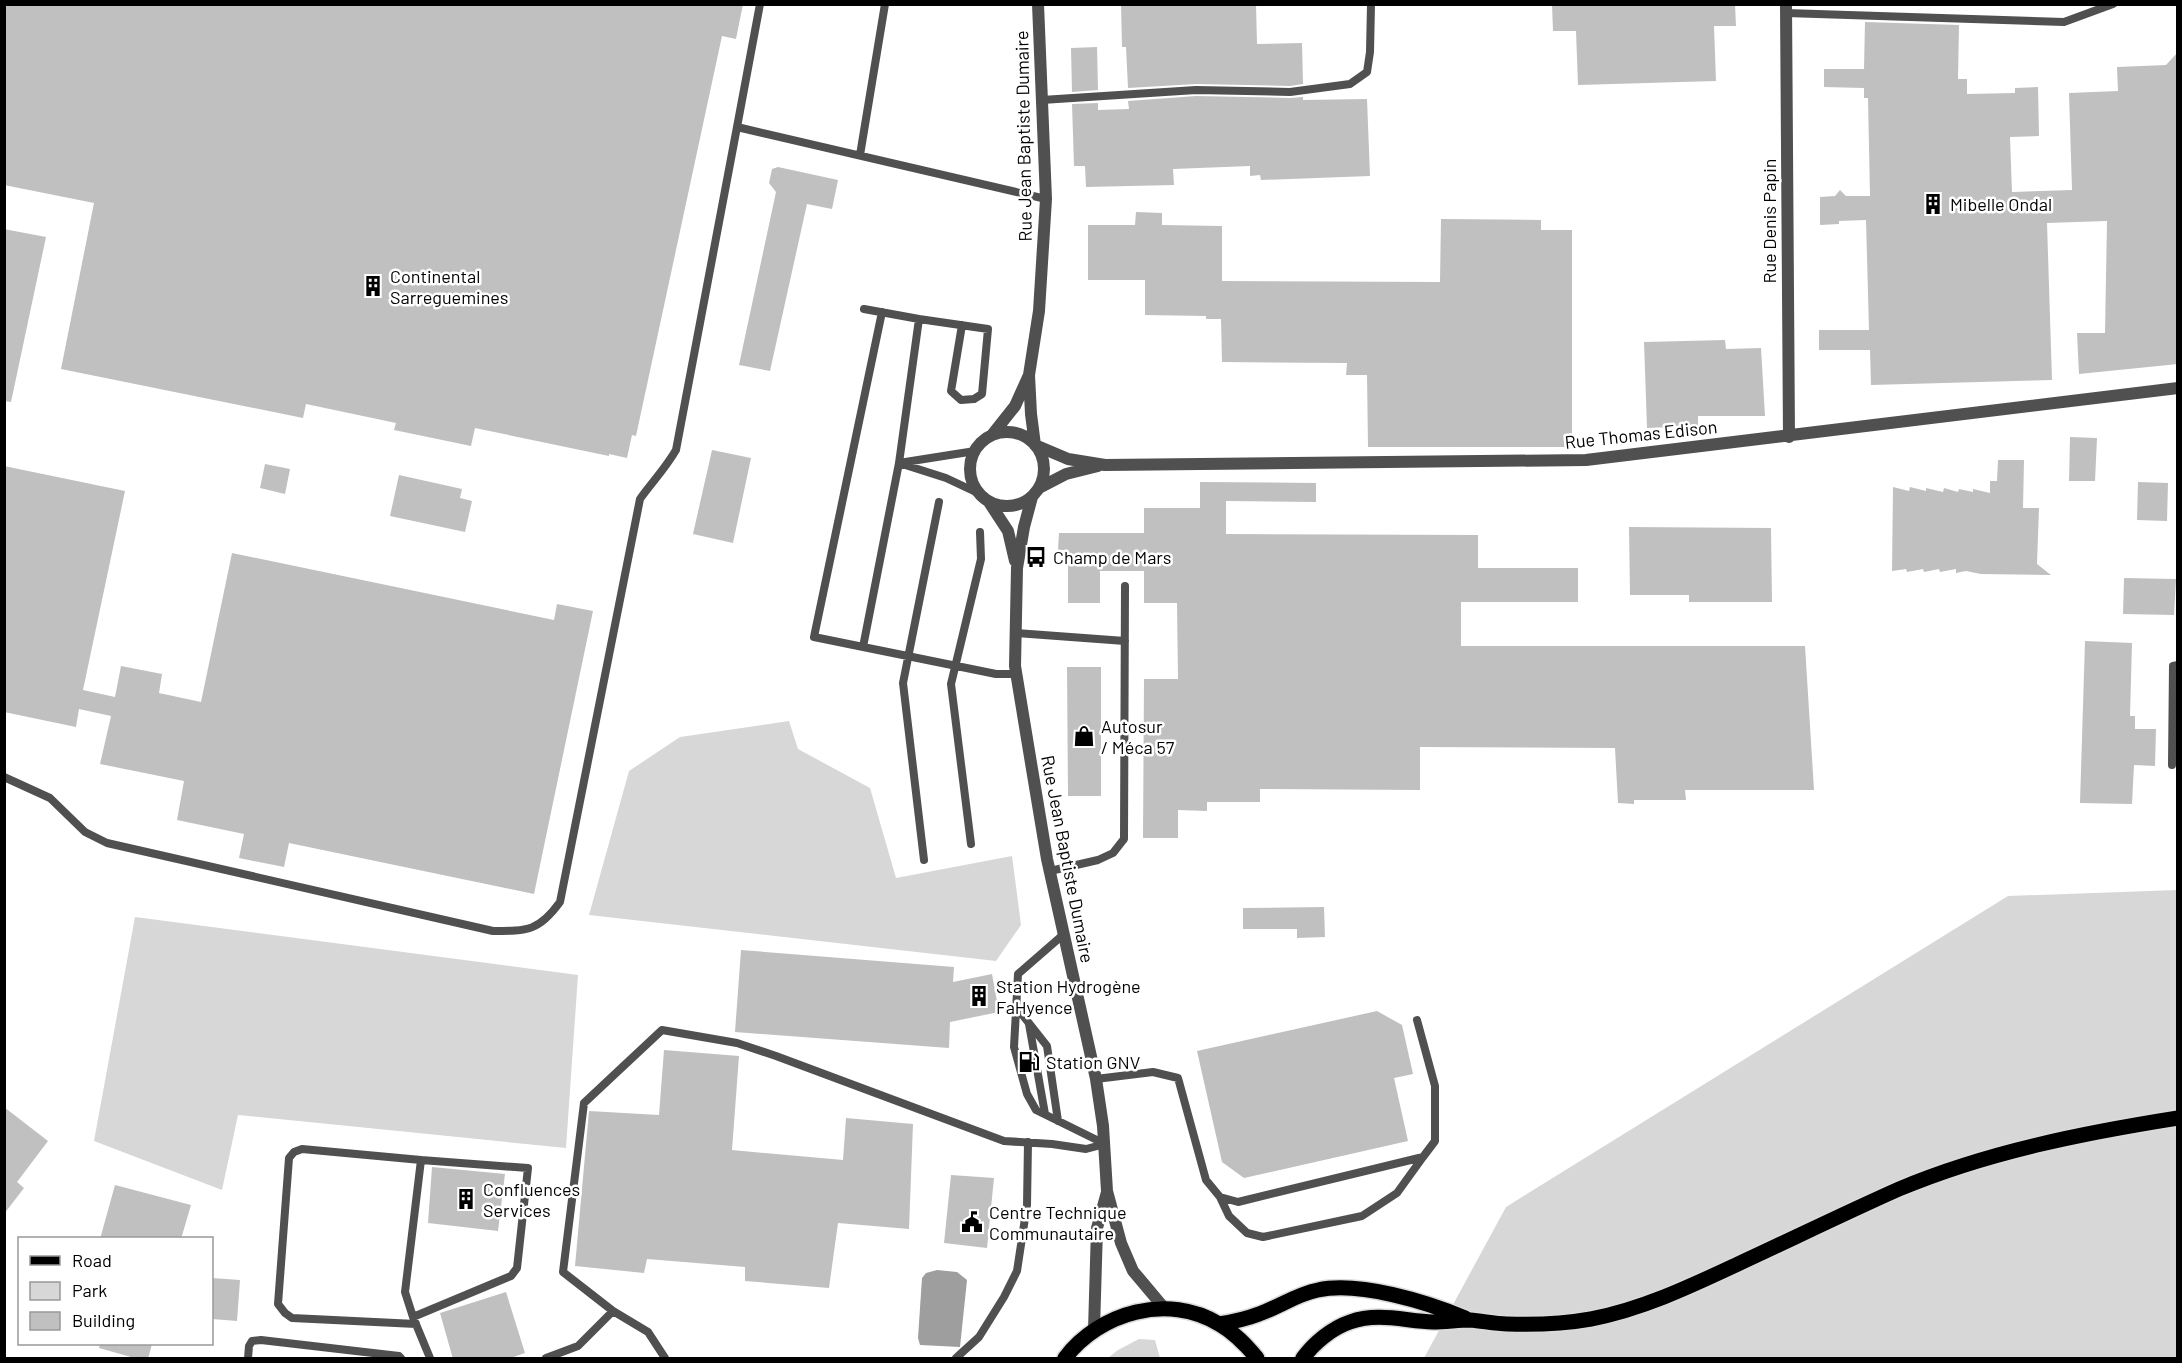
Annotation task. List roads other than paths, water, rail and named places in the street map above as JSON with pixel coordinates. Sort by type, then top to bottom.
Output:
[{"type":"main road","points":[[1303,1359],[1320,1340],[1334,1330],[1350,1322],[1366,1318],[1387,1317],[1432,1322],[1470,1320],[1543,1325],[1591,1318],[1628,1309],[1665,1297],[1706,1279],[1901,1188],[1956,1169],[2062,1139],[2178,1119]]},
{"type":"main road","points":[[1219,1324],[1239,1321],[1260,1314],[1319,1289],[1349,1288],[1434,1306],[1470,1320]]},
{"type":"main road","points":[[1065,1359],[1079,1342],[1110,1320],[1146,1310],[1165,1309],[1184,1311],[1219,1324],[1240,1339],[1257,1359]]},
{"type":"street","name":"Rue Jean Baptiste Dumaire","points":[[1035,445],[1029,375],[1039,311],[1046,199],[1038,4]]},
{"type":"street","name":"Rue Denis Papin","points":[[1786,9],[1789,437]]},
{"type":"street","name":"Rue Jean Baptiste Dumaire","points":[[992,435],[1015,405],[1029,375]]},
{"type":"street","name":"Rue Thomas Edison","points":[[1035,445],[1068,459],[1105,465],[1586,460],[2178,388]]},
{"type":"street","points":[[1004,432],[1026,437],[1035,445],[1042,454],[1044,466],[1044,477],[1036,493],[1022,503],[1011,506],[999,506],[984,498],[974,485],[970,474],[975,451],[982,442],[992,435],[1004,432]]},
{"type":"street","name":"Rue Thomas Edison","points":[[1036,493],[1066,474],[1105,465]]},
{"type":"street","name":"Rue Jean Baptiste Dumaire","points":[[1036,493],[1023,527],[1017,568],[1016,675],[1050,871],[1096,1079],[1105,1144],[1107,1191],[1121,1243],[1133,1271],[1165,1309]]},
{"type":"street","name":"Rue Jean Baptiste Dumaire","points":[[984,498],[1008,531],[1017,568]]},
{"type":"street","name":"Rue Jean Baptiste Dumaire","points":[[1094,1330],[1097,1228],[1107,1191]]},
{"type":"lane","points":[[4,777],[50,798],[85,832],[107,843],[493,931],[517,931],[534,927],[548,919],[560,902],[640,499],[665,471],[676,450],[760,4]]},
{"type":"lane","points":[[860,155],[885,4]]},
{"type":"lane","points":[[1042,100],[1196,90],[1290,92],[1350,84],[1367,72],[1371,4]]},
{"type":"lane","points":[[1786,9],[2064,22],[2114,4]]},
{"type":"lane","points":[[737,127],[1046,199]]},
{"type":"lane","points":[[864,309],[988,329],[982,394],[974,399],[961,400],[951,391],[962,325]]},
{"type":"lane","points":[[882,312],[814,637],[996,674],[1016,675]]},
{"type":"lane","points":[[863,647],[899,464],[919,319]]},
{"type":"lane","points":[[899,464],[975,451]]},
{"type":"lane","points":[[899,464],[946,478],[984,498]]},
{"type":"lane","points":[[924,860],[903,683],[939,502]]},
{"type":"lane","points":[[971,844],[951,684],[981,559],[980,532]]},
{"type":"lane","points":[[1050,871],[1098,860],[1113,853],[1124,839],[1125,586]]},
{"type":"lane","points":[[1016,633],[1125,641]]},
{"type":"lane","points":[[2172,765],[2174,666],[2178,665]]},
{"type":"lane","points":[[1064,934],[1018,974],[1014,1047],[1027,1094],[1036,1110],[1105,1144]]},
{"type":"lane","points":[[1017,1008],[1047,1046],[1058,1121]]},
{"type":"lane","points":[[1096,1079],[1153,1072],[1178,1078],[1206,1180],[1220,1197],[1229,1216],[1247,1233],[1263,1237],[1362,1216],[1397,1193],[1435,1141],[1435,1086],[1417,1020]]},
{"type":"lane","points":[[1029,1023],[1045,1114]]},
{"type":"lane","points":[[665,1359],[648,1332],[613,1311],[562,1272],[584,1103],[662,1030],[736,1043],[1004,1141],[1052,1143],[1086,1149],[1105,1144]]},
{"type":"lane","points":[[956,1359],[979,1337],[1017,1271],[1027,1205],[1028,1142]]},
{"type":"lane","points":[[302,1149],[528,1168],[517,1268],[512,1276],[415,1320],[292,1318],[278,1304],[289,1158],[294,1152],[302,1149]]},
{"type":"lane","points":[[1220,1197],[1238,1202],[1423,1157]]},
{"type":"lane","points":[[421,1160],[405,1292],[430,1359]]},
{"type":"lane","points":[[546,1359],[578,1347],[613,1311]]},
{"type":"lane","points":[[248,1359],[249,1346],[252,1341],[261,1340],[399,1356],[401,1359]]},
{"type":"place","name":"Mibelle Ondal","points":[[1933,204]]},
{"type":"place","name":"Continental Sarreguemines","points":[[373,286]]},
{"type":"place","name":"Champ de Mars","points":[[1036,557]]},
{"type":"place","name":"Autosur / Méca 57","points":[[1084,736]]},
{"type":"place","name":"Station Hydrogène FaHyence","points":[[979,996]]},
{"type":"place","name":"Station GNV","points":[[1029,1062]]},
{"type":"place","name":"Confluences Services","points":[[466,1199]]},
{"type":"place","name":"Centre Technique Communautaire","points":[[972,1222]]}]
